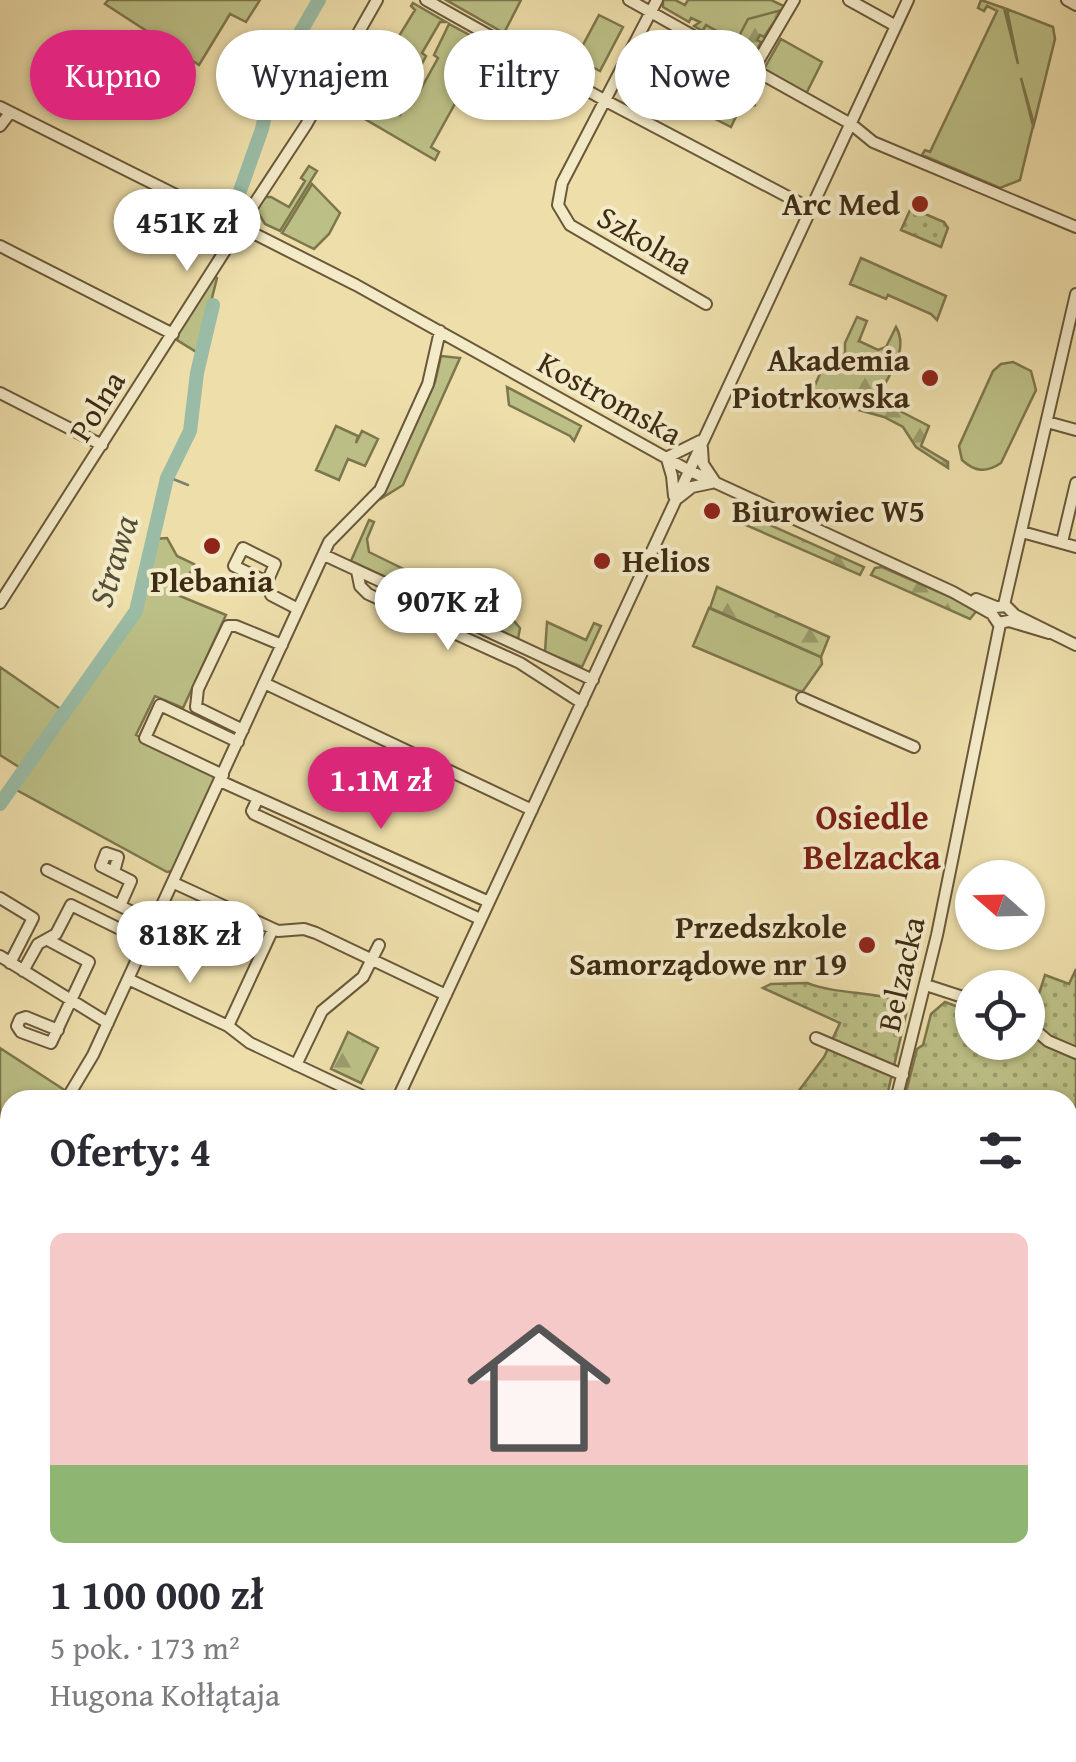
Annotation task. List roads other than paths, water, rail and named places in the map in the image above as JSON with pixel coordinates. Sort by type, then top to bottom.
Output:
[{"type":"street","points":[[0,126],[5,110],[242,236],[249,231],[246,218],[306,125],[377,0]]},
{"type":"street","points":[[426,0],[811,209]]},
{"type":"street","points":[[629,0],[681,30]]},
{"type":"street","name":"Szkolna","points":[[656,0],[562,183],[558,199],[561,214],[570,225],[706,304]]},
{"type":"street","points":[[766,48],[794,0]]},
{"type":"street","points":[[848,0],[896,26]]},
{"type":"street","points":[[402,1090],[908,0]]},
{"type":"street","points":[[1066,0],[1076,4]]},
{"type":"street","points":[[766,77],[891,150],[1076,228]]},
{"type":"street","points":[[234,229],[238,218],[246,218]]},
{"type":"street","name":"Polna","points":[[2,597],[173,334],[234,229]]},
{"type":"street","name":"Kostromska","points":[[249,231],[440,331],[688,470],[1076,645]]},
{"type":"street","points":[[0,246],[173,334]]},
{"type":"street","name":"Belzacka","points":[[899,1090],[926,984],[1002,614],[1076,294]]},
{"type":"street","points":[[71,1090],[108,1023],[334,534],[364,510],[380,490],[428,384],[440,331]]},
{"type":"street","points":[[0,393],[102,445]]},
{"type":"street","points":[[1047,422],[1076,430]]},
{"type":"street","points":[[674,502],[666,458],[703,438]]},
{"type":"street","points":[[674,502],[692,486],[716,482],[703,464],[703,438]]},
{"type":"street","points":[[1062,542],[1076,482]]},
{"type":"street","points":[[1022,532],[1076,548]]},
{"type":"street","points":[[324,555],[592,680]]},
{"type":"street","points":[[357,571],[360,586],[369,595],[520,664],[582,703]]},
{"type":"street","points":[[267,582],[271,596],[298,609]]},
{"type":"street","points":[[243,730],[196,706],[198,689],[228,626],[282,645]]},
{"type":"street","points":[[520,664],[524,648]]},
{"type":"street","points":[[264,683],[532,810]]},
{"type":"street","points":[[802,698],[914,747]]},
{"type":"street","points":[[238,742],[160,705],[145,738],[258,798],[488,902]]},
{"type":"street","points":[[258,798],[254,814],[480,920]]},
{"type":"street","points":[[371,869],[378,853]]},
{"type":"street","points":[[46,870],[155,923]]},
{"type":"street","points":[[114,872],[131,882],[120,906]]},
{"type":"street","points":[[174,883],[273,929],[310,931],[446,995]]},
{"type":"street","points":[[455,908],[462,891]]},
{"type":"street","points":[[0,898],[34,918],[5,959],[108,1023]]},
{"type":"street","points":[[24,971],[34,950],[56,934],[72,904],[120,929]]},
{"type":"street","points":[[228,1026],[273,929]]},
{"type":"street","points":[[48,940],[90,960],[58,1030]]},
{"type":"street","points":[[296,1065],[322,1012],[364,977],[379,946]]},
{"type":"street","points":[[128,979],[350,1090]]},
{"type":"street","points":[[926,984],[955,994]]},
{"type":"street","points":[[816,1038],[903,1075]]},
{"type":"street","points":[[1045,1039],[1076,1052]]},
{"type":"waterway","name":"Strawa","points":[[236,202],[262,129],[272,81],[319,0]]},
{"type":"waterway","name":"Strawa","points":[[0,804],[136,611],[167,478],[190,431],[197,373],[213,305]]},
{"type":"waterway","points":[[168,477],[188,485]]},
{"type":"place","name":"Arc Med","points":[[920,204]]},
{"type":"place","name":"Akademia Piotrkowska","points":[[930,378]]},
{"type":"place","name":"Biurowiec W5","points":[[712,511]]},
{"type":"place","name":"Plebania","points":[[212,546]]},
{"type":"place","name":"Helios","points":[[602,561]]},
{"type":"place","name":"Przedszkole Samorządowe nr 19","points":[[867,945]]},
{"type":"district","name":"Osiedle Belzacka","points":[[872,837]]}]
